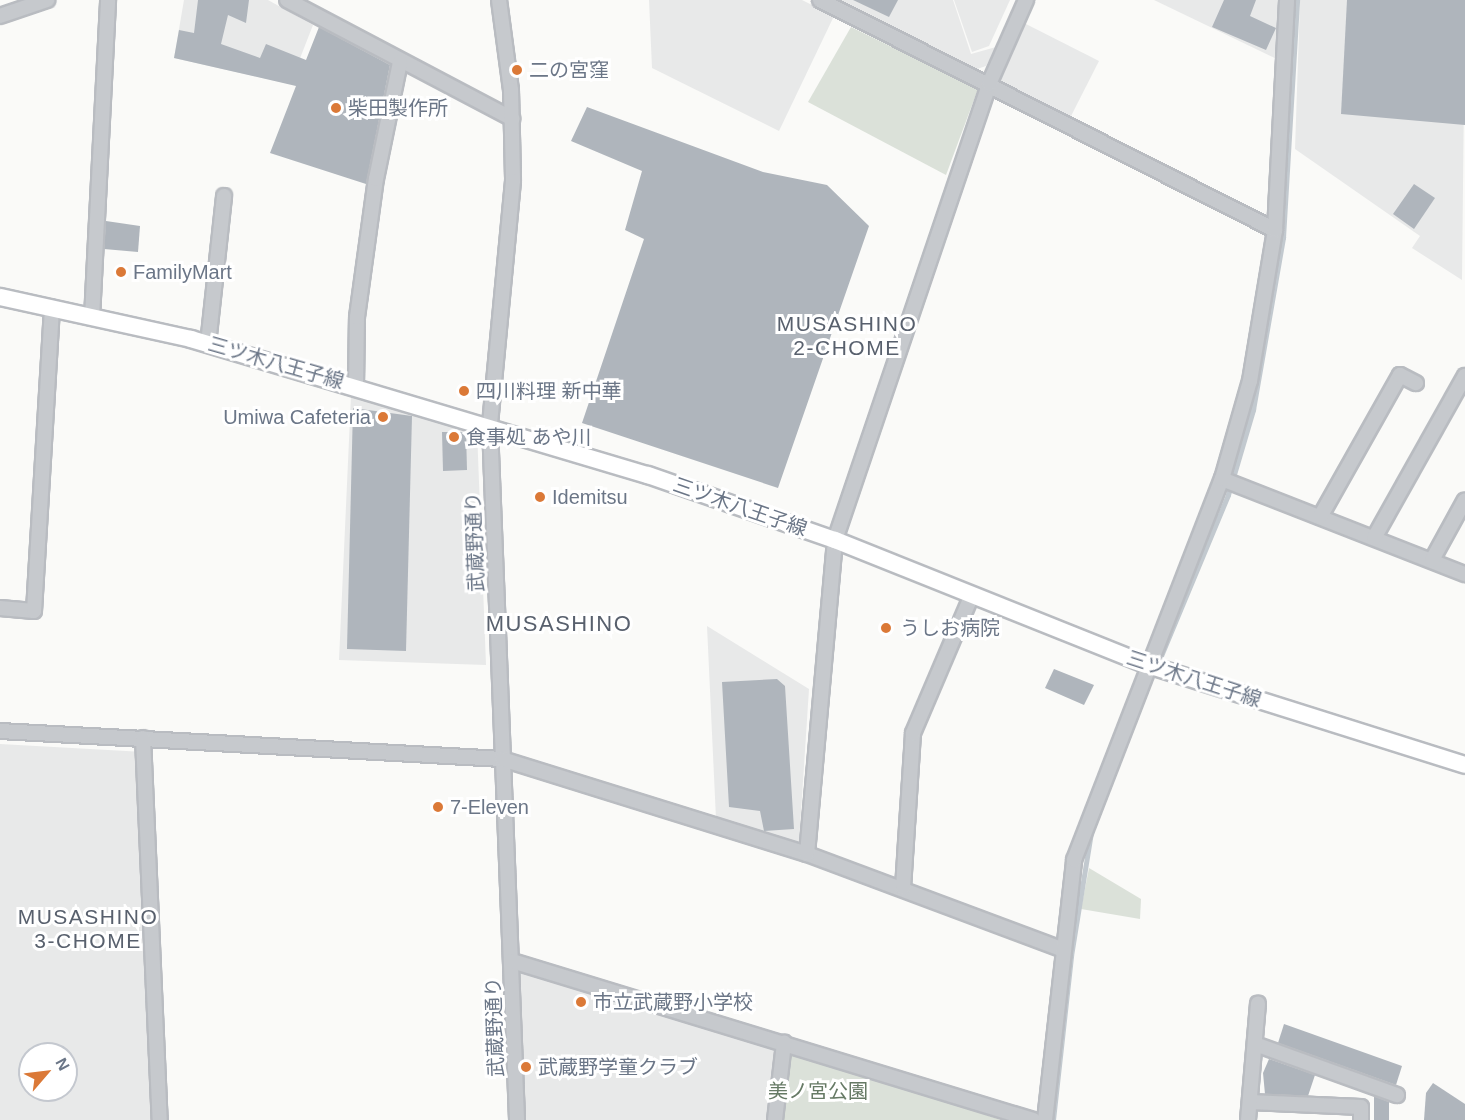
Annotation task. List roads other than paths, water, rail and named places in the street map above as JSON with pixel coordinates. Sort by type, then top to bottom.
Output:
[{"type":"main road","name":"三ツ木八王子線","points":[[0,297],[208,344],[490,426],[835,540],[970,597],[1148,665],[1465,765]]},
{"type":"street","points":[[0,16],[47,0]]},
{"type":"street","points":[[92,318],[108,0]]},
{"type":"street","points":[[287,0],[399,62],[513,119]]},
{"type":"street","name":"武蔵野通り","points":[[499,0],[513,119],[513,181],[490,426],[517,1120]]},
{"type":"street","points":[[820,0],[1275,230]]},
{"type":"street","points":[[807,854],[835,540],[989,84],[1026,0]]},
{"type":"street","points":[[1046,1120],[1074,860],[1148,665],[1228,482],[1255,383],[1275,230],[1287,0]]},
{"type":"street","points":[[356,386],[360,294],[376,179],[399,62]]},
{"type":"street","points":[[208,344],[224,196]]},
{"type":"street","points":[[0,608],[34,611],[52,308]]},
{"type":"street","points":[[1320,517],[1400,375],[1416,383]]},
{"type":"street","points":[[1374,538],[1465,376]]},
{"type":"street","points":[[1228,482],[1465,574]]},
{"type":"street","points":[[1432,560],[1465,500]]},
{"type":"street","points":[[903,888],[913,733],[970,597]]},
{"type":"street","points":[[0,731],[502,759],[807,854],[1064,950]]},
{"type":"street","points":[[143,738],[160,1120]]},
{"type":"street","points":[[512,961],[1033,1120]]},
{"type":"street","points":[[1248,1120],[1258,1003]]},
{"type":"street","points":[[775,1120],[784,1043]]},
{"type":"street","points":[[1255,1044],[1397,1095]]},
{"type":"street","points":[[1250,1102],[1361,1107],[1360,1120]]},
{"type":"waterway","points":[[1161,656],[1228,495],[1253,410],[1283,238],[1297,0]]},
{"type":"waterway","points":[[1053,1120],[1071,956],[1091,833]]},
{"type":"place","name":"二の宮窪","points":[[517,70]]},
{"type":"place","name":"柴田製作所","points":[[336,108]]},
{"type":"place","name":"FamilyMart","points":[[121,272]]},
{"type":"place","name":"四川料理 新中華","points":[[464,391]]},
{"type":"place","name":"Umiwa Cafeteria","points":[[383,417]]},
{"type":"place","name":"食事処 あや川","points":[[454,437]]},
{"type":"place","name":"Idemitsu","points":[[540,497]]},
{"type":"place","name":"うしお病院","points":[[886,628]]},
{"type":"place","name":"7-Eleven","points":[[438,807]]},
{"type":"place","name":"市立武蔵野小学校","points":[[581,1002]]},
{"type":"place","name":"武蔵野学童クラブ","points":[[526,1067]]},
{"type":"district","name":"MUSASHINO 2-CHOME","points":[[847,336]]},
{"type":"district","name":"MUSASHINO","points":[[559,624]]},
{"type":"district","name":"MUSASHINO 3-CHOME","points":[[88,929]]},
{"type":"park label","name":"美ノ宮公園","points":[[818,1091]]}]
